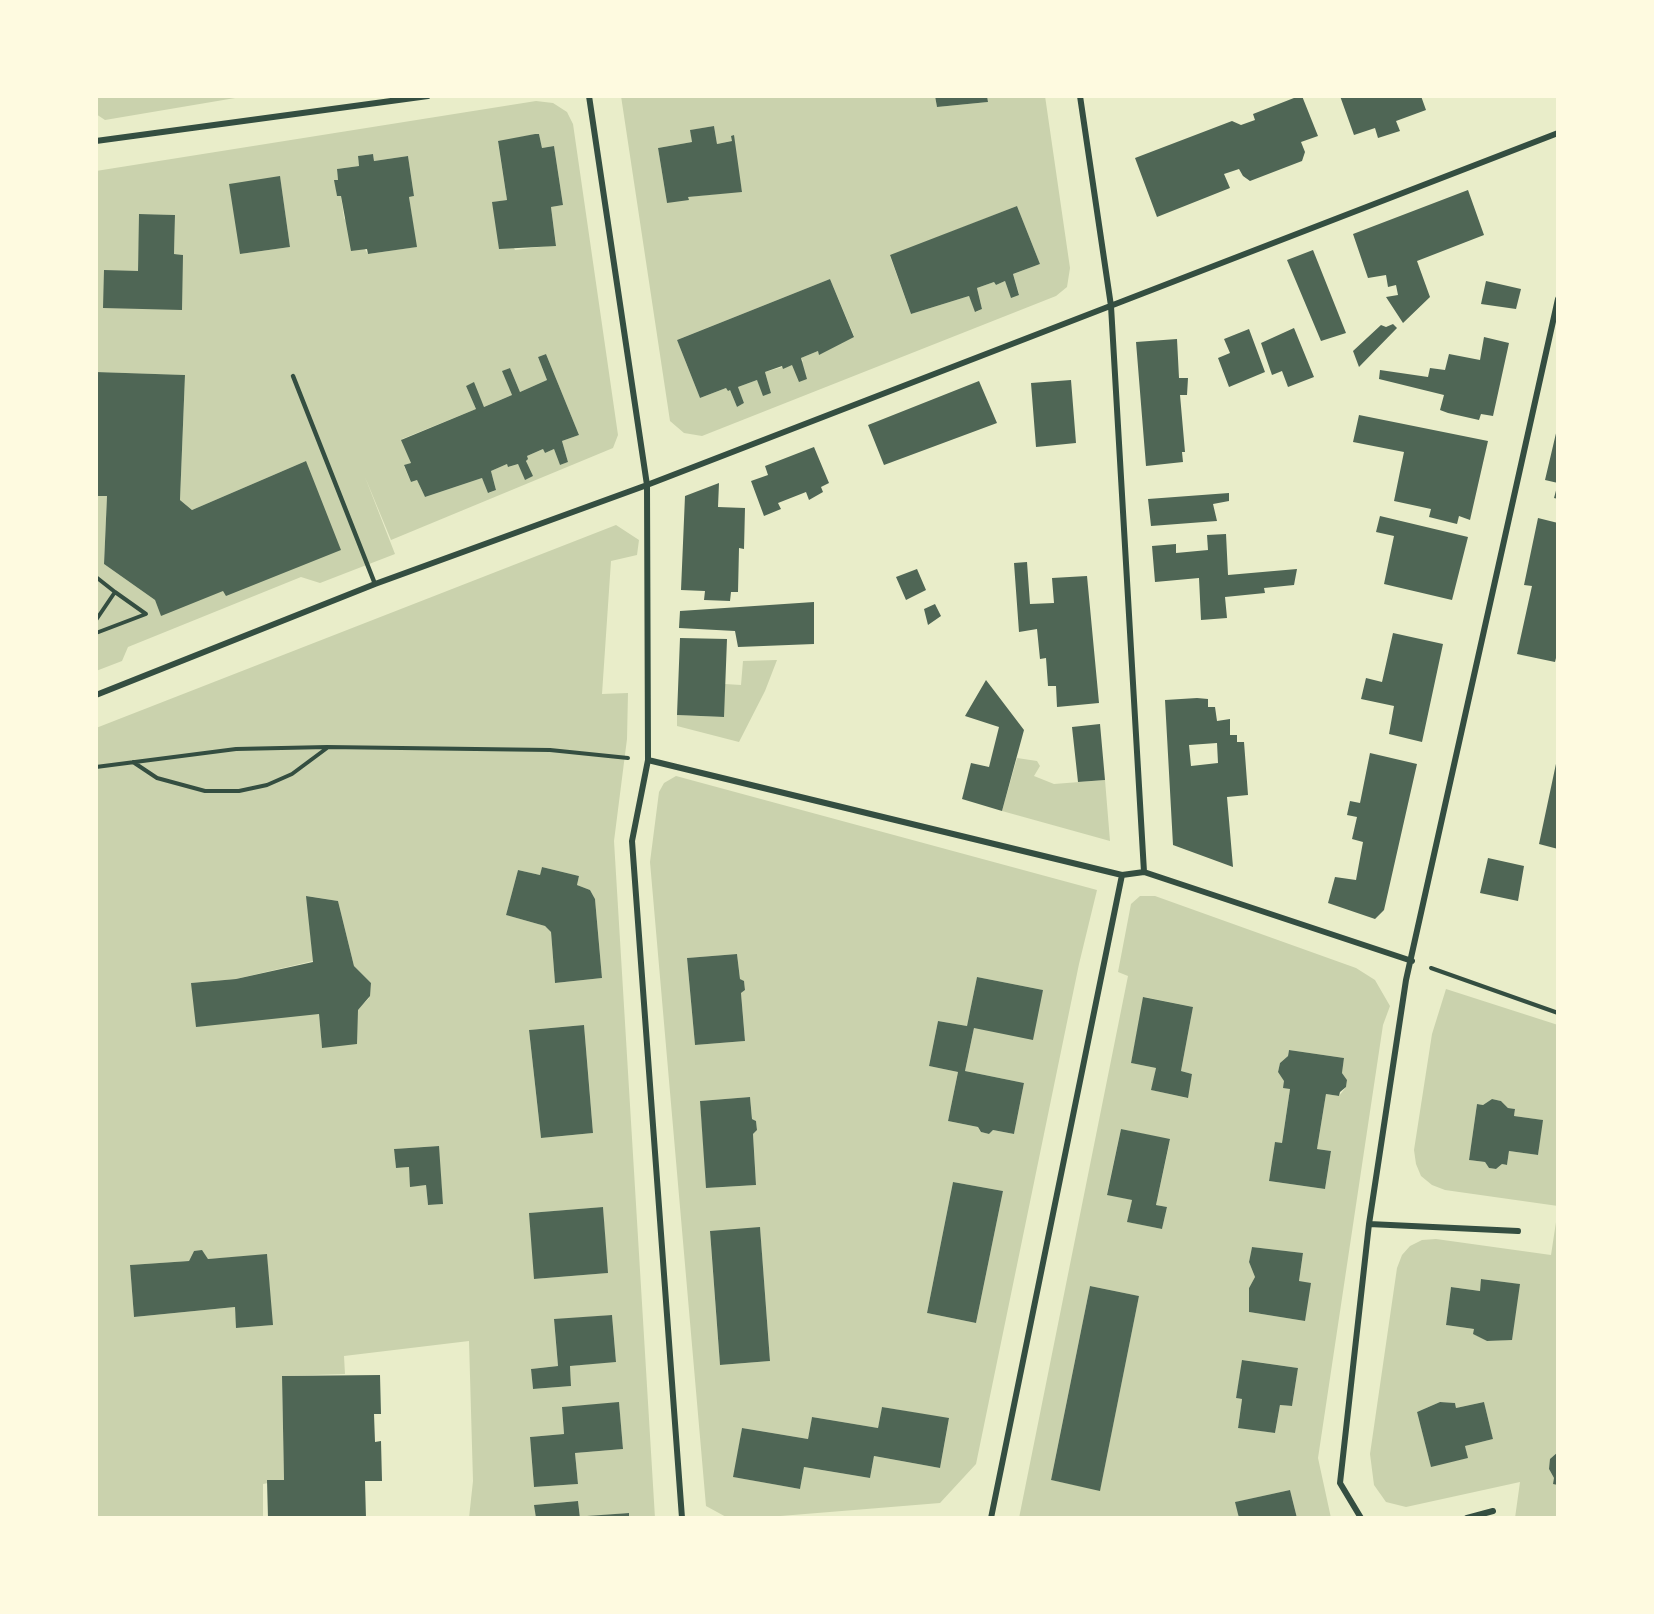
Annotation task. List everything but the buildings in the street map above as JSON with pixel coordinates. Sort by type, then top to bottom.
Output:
[{"type":"street","points":[[96,141],[428,96]]},
{"type":"street","points":[[589,96],[647,485],[648,760],[632,841],[682,1518]]},
{"type":"street","points":[[1080,96],[1111,306],[1144,872]]},
{"type":"street","points":[[96,695],[375,584],[647,485],[1558,133]]},
{"type":"street","points":[[1361,1518],[1340,1483],[1369,1224],[1406,980],[1558,299]]},
{"type":"street","points":[[648,760],[1122,874],[1144,872],[1412,961]]},
{"type":"street","points":[[990,1518],[1122,874]]},
{"type":"street","points":[[1369,1224],[1518,1231]]},
{"type":"street","points":[[1467,1518],[1492,1511]]},
{"type":"lane","points":[[292,376],[375,584]]},
{"type":"path","points":[[96,577],[146,614],[96,633]]},
{"type":"path","points":[[96,620],[116,592]]},
{"type":"path","points":[[133,762],[157,778],[195,788],[239,791],[267,785],[292,774],[327,747]]},
{"type":"path","points":[[96,767],[236,749],[327,747],[550,750],[648,760]]},
{"type":"path","points":[[1412,961],[1558,1012]]},
{"type":"green space","points":[[96,96],[247,96],[105,120],[96,114]]},
{"type":"green space","points":[[621,96],[935,96],[937,107],[988,102],[987,97],[992,96],[1045,96],[1070,268],[1067,287],[1056,296],[702,436],[684,433],[670,421]],"holes":[[[714,126],[717,144],[732,141],[742,191],[688,197],[667,203],[658,148],[692,142],[691,130]],[[1017,206],[1040,264],[1013,274],[1019,294],[1011,297],[1005,281],[977,288],[982,309],[976,312],[969,296],[911,314],[890,256]],[[830,279],[854,336],[820,354],[818,351],[801,358],[803,361],[765,372],[771,393],[757,380],[738,387],[744,403],[737,407],[730,390],[726,388],[700,398],[677,340]]]},
{"type":"green space","points":[[536,101],[553,103],[567,112],[573,124],[618,435],[613,448],[391,540],[365,477],[395,554],[320,583],[301,577],[128,647],[122,661],[96,671],[96,496],[107,496],[104,564],[155,600],[161,616],[306,461],[192,510],[180,500],[185,375],[96,372],[96,171]],"holes":[[[539,134],[542,148],[554,146],[563,205],[551,207],[556,245],[515,250],[493,202],[507,200],[498,142]],[[373,154],[374,161],[408,156],[414,196],[409,197],[416,247],[368,254],[344,218],[341,196],[337,196],[335,180],[338,180],[337,169],[359,166],[358,156]],[[280,177],[290,247],[240,254]],[[140,214],[175,215],[174,254],[183,255],[103,308],[138,271]],[[546,354],[579,435],[562,441],[568,462],[560,465],[554,449],[545,453],[543,449],[527,456],[525,479],[518,464],[509,467],[507,464],[491,471],[496,490],[489,493],[482,478],[425,497],[417,480],[411,482],[404,466],[411,463],[402,439],[476,409],[466,386],[473,383],[484,407],[512,395],[503,371],[510,368],[520,392],[547,380],[538,357]]]},
{"type":"green space","points":[[616,525],[639,540],[637,555],[611,561],[602,694],[628,693],[627,739],[614,841],[655,1518],[629,1518],[628,1513],[580,1517],[578,1501],[535,1505],[536,1518],[469,1518],[473,1481],[469,1341],[344,1356],[345,1374],[282,1376],[284,1480],[263,1484],[263,1518],[96,1518],[96,728]],"holes":[[[542,867],[579,876],[577,885],[590,890],[595,899],[602,978],[555,983],[551,932],[545,926],[506,915],[518,870],[540,875]],[[307,896],[338,901],[354,966],[371,983],[369,998],[322,1047],[319,1014],[191,983],[236,979],[313,961]],[[584,1025],[593,1133],[541,1138],[529,1030]],[[438,1146],[443,1204],[428,1205],[426,1185],[411,1186],[409,1167],[396,1168],[394,1149]],[[603,1207],[607,1273],[535,1279],[530,1213]],[[194,1251],[202,1251],[208,1259],[267,1255],[272,1325],[237,1328],[235,1307],[134,1317],[130,1265],[189,1261]],[[612,1315],[616,1361],[570,1366],[571,1386],[533,1389],[531,1369],[558,1366],[554,1320]],[[619,1403],[623,1449],[575,1453],[578,1484],[534,1487],[530,1437],[564,1434],[562,1407]]]},
{"type":"green space","points":[[777,660],[765,691],[739,742],[677,726],[677,715],[723,717],[725,684],[741,685],[743,661]]},
{"type":"green space","points":[[1017,758],[1037,761],[1040,766],[1034,776],[1054,784],[1105,780],[1110,841],[1002,811]]},
{"type":"green space","points":[[676,776],[1097,890],[1079,964],[976,1464],[940,1503],[756,1518],[728,1518],[706,1506],[650,862],[659,792],[664,783]],"holes":[[[737,954],[740,979],[744,982],[745,990],[741,993],[745,1041],[695,1045],[687,958]],[[977,977],[1043,990],[974,1028],[965,1071],[1024,1083],[1014,1134],[993,1130],[989,1134],[981,1132],[978,1127],[948,1121],[958,1072],[929,1066],[938,1021],[967,1026]],[[750,1097],[752,1119],[756,1121],[757,1130],[753,1134],[756,1185],[707,1188],[700,1101]],[[953,1182],[1003,1191],[976,1323],[927,1313]],[[760,1228],[770,1361],[720,1365],[710,1232]],[[882,1407],[949,1419],[940,1468],[874,1456],[870,1478],[804,1467],[800,1489],[734,1477],[742,1428],[808,1439],[812,1417],[878,1428]]]},
{"type":"green space","points":[[1140,896],[1155,896],[1356,968],[1375,980],[1390,1006],[1383,1025],[1318,1458],[1331,1518],[1297,1518],[1290,1490],[1236,1502],[1239,1518],[1019,1518],[1128,976],[1118,972],[1131,904]],"holes":[[[1144,997],[1193,1007],[1181,1071],[1192,1074],[1187,1098],[1152,1090],[1156,1068],[1131,1063]],[[1289,1050],[1344,1058],[1342,1073],[1347,1080],[1346,1087],[1339,1096],[1326,1094],[1317,1149],[1331,1151],[1325,1189],[1269,1181],[1275,1143],[1282,1143],[1290,1089],[1278,1072],[1280,1063],[1288,1056]],[[1121,1129],[1170,1140],[1156,1205],[1167,1207],[1162,1229],[1128,1222],[1132,1200],[1107,1194]],[[1252,1247],[1303,1253],[1299,1281],[1305,1321],[1249,1312],[1249,1288],[1255,1277],[1249,1262]],[[1090,1286],[1139,1296],[1100,1490],[1051,1480]],[[1243,1360],[1298,1368],[1292,1406],[1280,1405],[1275,1433],[1238,1427],[1242,1399],[1236,1398]]]},
{"type":"green space","points":[[1446,989],[1558,1025],[1558,1206],[1445,1190],[1432,1185],[1421,1176],[1414,1150],[1432,1034]],"holes":[[[1492,1099],[1501,1101],[1508,1108],[1515,1109],[1514,1116],[1542,1120],[1538,1155],[1509,1151],[1507,1165],[1502,1164],[1496,1169],[1489,1168],[1485,1162],[1469,1160],[1477,1104],[1483,1105]]]},
{"type":"green space","points":[[1558,1209],[1558,1451],[1549,1469],[1558,1485],[1558,1518],[1515,1518],[1520,1482],[1406,1507],[1386,1502],[1374,1485],[1370,1454],[1397,1268],[1402,1255],[1410,1246],[1422,1240],[1436,1239],[1551,1255]],"holes":[[[1482,1279],[1519,1284],[1505,1340],[1487,1341],[1474,1334],[1474,1329],[1446,1325],[1451,1287],[1480,1291]],[[1440,1402],[1455,1403],[1456,1408],[1484,1402],[1493,1439],[1465,1446],[1467,1458],[1431,1466],[1417,1412]]]}]
